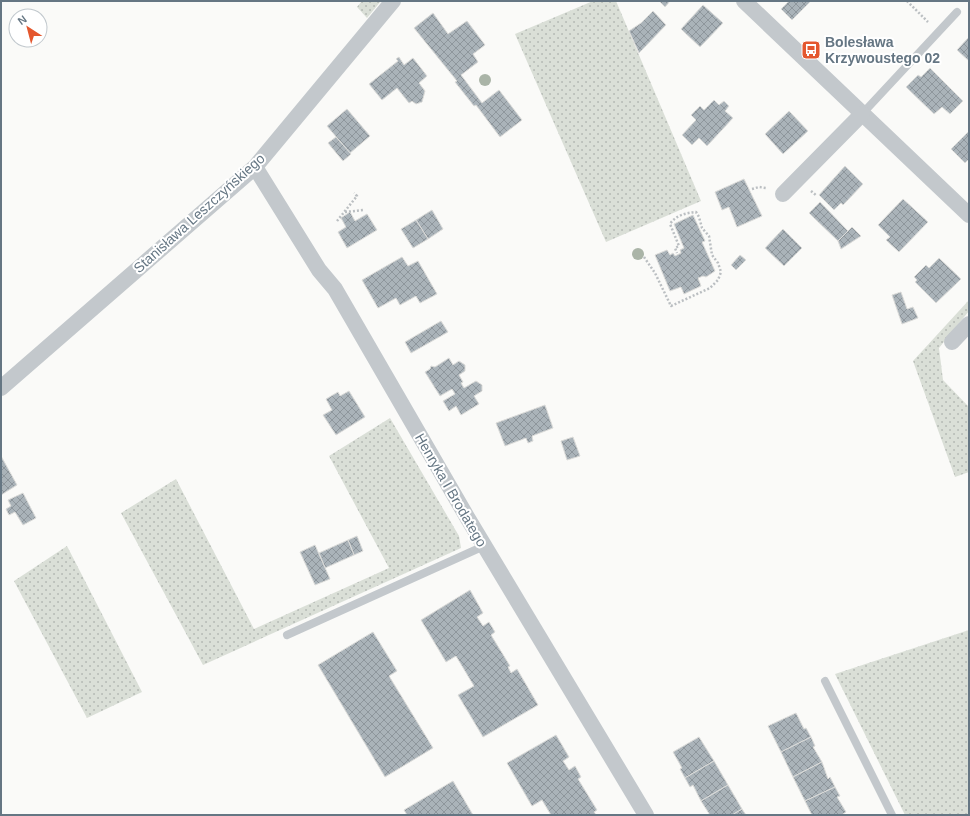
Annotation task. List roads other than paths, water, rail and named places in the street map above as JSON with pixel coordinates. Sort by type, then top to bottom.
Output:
[{"type":"street","name":"Stanisława Leszczyńskiego","points":[[1,388],[255,167],[393,1]]},
{"type":"street","points":[[744,1],[969,215]]},
{"type":"street","points":[[776,191],[862,114]]},
{"type":"street","name":"Henryka I Brodatego","points":[[255,167],[319,270],[335,289],[484,546],[646,815]]},
{"type":"street","points":[[952,342],[969,324]]},
{"type":"lane","points":[[862,114],[957,12]]},
{"type":"lane","points":[[287,635],[484,546]]},
{"type":"lane","points":[[825,682],[892,815]]},
{"type":"place","name":"Bolesława Krzywoustego 02","points":[[811,50]]}]
